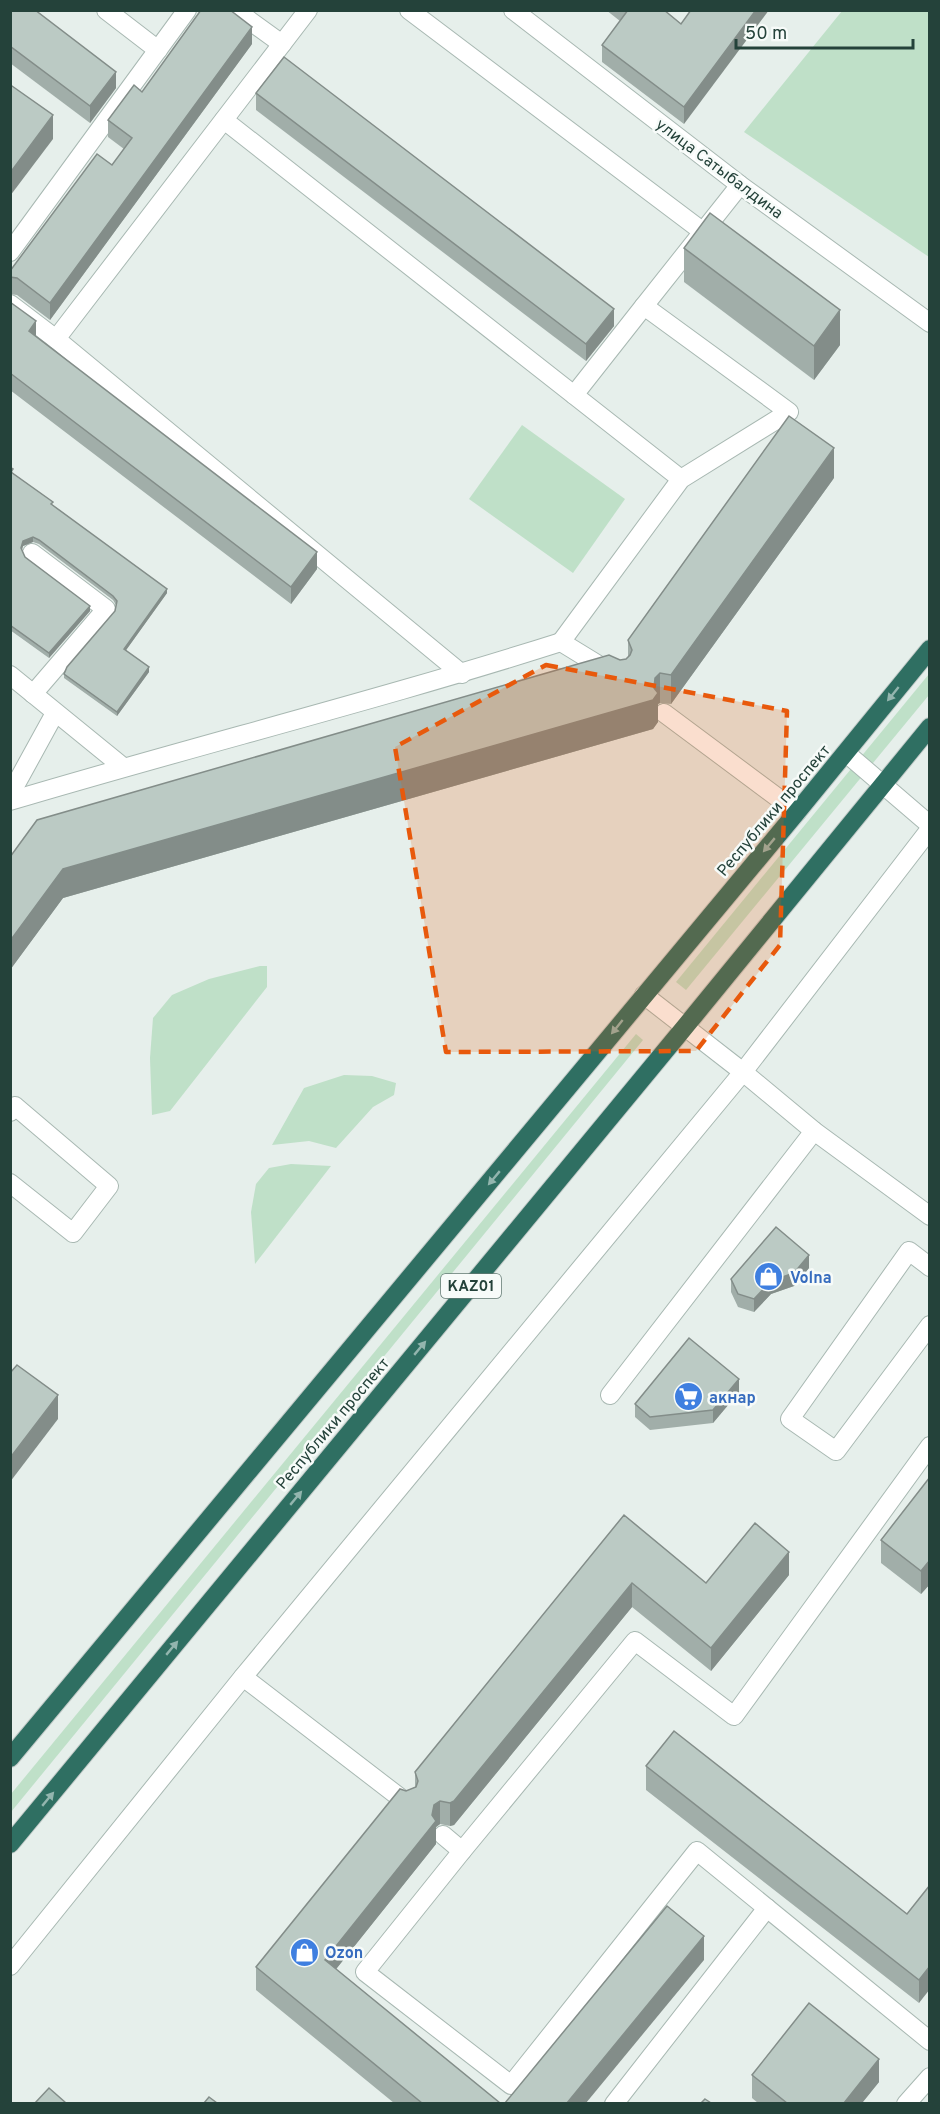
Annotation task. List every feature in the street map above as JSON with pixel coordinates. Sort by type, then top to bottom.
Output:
[{"type":"highway","name":"Республики проспект","points":[[10,1758],[797,813],[930,649]]},
{"type":"highway","name":"Республики проспект","points":[[10,1844],[930,727]]},
{"type":"street","points":[[106,10],[158,50]]},
{"type":"street","points":[[10,252],[187,10]]},
{"type":"street","points":[[235,10],[282,44]]},
{"type":"street","points":[[56,339],[308,10]]},
{"type":"street","points":[[409,10],[702,231]]},
{"type":"street","name":"улица Сатыбалдина","points":[[513,10],[740,185],[930,323]]},
{"type":"street","points":[[224,120],[681,479]]},
{"type":"street","points":[[574,395],[740,185]]},
{"type":"street","points":[[10,304],[56,339],[462,674]]},
{"type":"street","points":[[10,801],[123,767],[462,674],[561,642],[681,479],[789,412],[644,306]]},
{"type":"street","points":[[32,553],[106,609],[33,694]]},
{"type":"street","points":[[561,642],[621,678]]},
{"type":"street","points":[[10,675],[123,767]]},
{"type":"street","points":[[10,795],[55,713]]},
{"type":"street","points":[[664,713],[797,813]]},
{"type":"street","points":[[10,1966],[243,1677],[743,1072],[930,827],[846,753]]},
{"type":"street","points":[[644,995],[814,1131],[930,1216]]},
{"type":"street","points":[[10,1112],[15,1106],[109,1186],[73,1233],[10,1183]]},
{"type":"street","points":[[610,1395],[814,1131]]},
{"type":"street","points":[[930,1267],[909,1251],[790,1419],[836,1451],[930,1325]]},
{"type":"street","points":[[930,1446],[734,1716],[635,1641],[365,1972],[512,2085],[697,1851],[930,2041]]},
{"type":"street","points":[[243,1677],[407,1803]]},
{"type":"street","points":[[443,1835],[462,1851]]},
{"type":"street","points":[[614,2103],[767,1908]]},
{"type":"street","points":[[906,2103],[930,2077]]},
{"type":"highlighted area","points":[[546,665],[787,711],[780,945],[696,1051],[446,1052],[395,747]]},
{"type":"green space","points":[[842,11],[929,11],[929,257],[744,132]]},
{"type":"green space","points":[[522,425],[625,499],[573,573],[469,499]]},
{"type":"green space","points":[[929,674],[929,695],[686,990],[676,982]]},
{"type":"green space","points":[[267,966],[267,987],[170,1111],[152,1115],[150,1058],[153,1018],[172,995],[209,979]]},
{"type":"green space","points":[[636,1034],[643,1040],[11,1812],[11,1794]]},
{"type":"green space","points":[[344,1075],[372,1076],[396,1083],[394,1095],[373,1107],[336,1148],[309,1141],[272,1145],[304,1088]]},
{"type":"green space","points":[[291,1164],[331,1166],[255,1264],[251,1212],[256,1184],[269,1168]]},
{"type":"building","points":[[10,10],[35,10],[116,72],[90,106],[10,46]]},
{"type":"building","points":[[201,10],[230,10],[252,27],[50,303],[17,278],[10,277],[10,271],[97,154],[112,165],[132,138],[108,120],[134,85],[142,92]]},
{"type":"building","points":[[628,10],[664,10],[681,24],[691,10],[756,10],[684,107],[602,45]]},
{"type":"building","points":[[284,57],[614,309],[586,344],[256,93]]},
{"type":"building","points":[[12,86],[53,115],[10,173],[10,88]]},
{"type":"building","points":[[710,213],[840,310],[814,346],[684,248]]},
{"type":"building","points":[[10,302],[36,321],[29,331],[317,552],[291,587],[10,373]]},
{"type":"building","points":[[789,416],[834,448],[671,675],[660,673],[655,678],[654,688],[658,693],[653,700],[63,869],[10,941],[10,857],[37,820],[609,655],[620,660],[626,659],[632,650],[628,640]]},
{"type":"building","points":[[10,467],[13,469],[11,472],[53,502],[51,504],[167,589],[124,649],[149,667],[117,712],[64,674],[67,667],[115,611],[117,601],[33,537],[23,541],[21,548],[25,557],[90,606],[49,653],[10,625]]},
{"type":"building","points":[[776,1227],[809,1255],[794,1273],[771,1281],[754,1299],[738,1294],[731,1279]]},
{"type":"building","points":[[689,1338],[739,1379],[713,1410],[650,1417],[635,1404]]},
{"type":"building","points":[[17,1365],[58,1395],[10,1458],[10,1373]]},
{"type":"building","points":[[930,1477],[930,1560],[921,1571],[881,1540]]},
{"type":"building","points":[[624,1515],[706,1583],[755,1523],[789,1552],[711,1648],[632,1583],[454,1801],[450,1803],[440,1801],[434,1805],[432,1815],[436,1821],[325,1960],[500,2103],[422,2103],[256,1967],[400,1789],[406,1791],[416,1787],[418,1781],[415,1772]]},
{"type":"building","points":[[674,1731],[907,1914],[930,1885],[930,1966],[919,1980],[646,1766]]},
{"type":"building","points":[[667,1906],[704,1936],[567,2103],[505,2103]]},
{"type":"building","points":[[809,2003],[879,2059],[844,2103],[787,2103],[752,2075]]},
{"type":"building","points":[[49,2088],[66,2103],[35,2103]]},
{"type":"building","points":[[209,2097],[217,2103],[204,2103]]},
{"type":"place","name":"Volna","points":[[769,1277]]},
{"type":"place","name":"акнар","points":[[688,1397]]},
{"type":"place","name":"Ozon","points":[[304,1952]]}]
